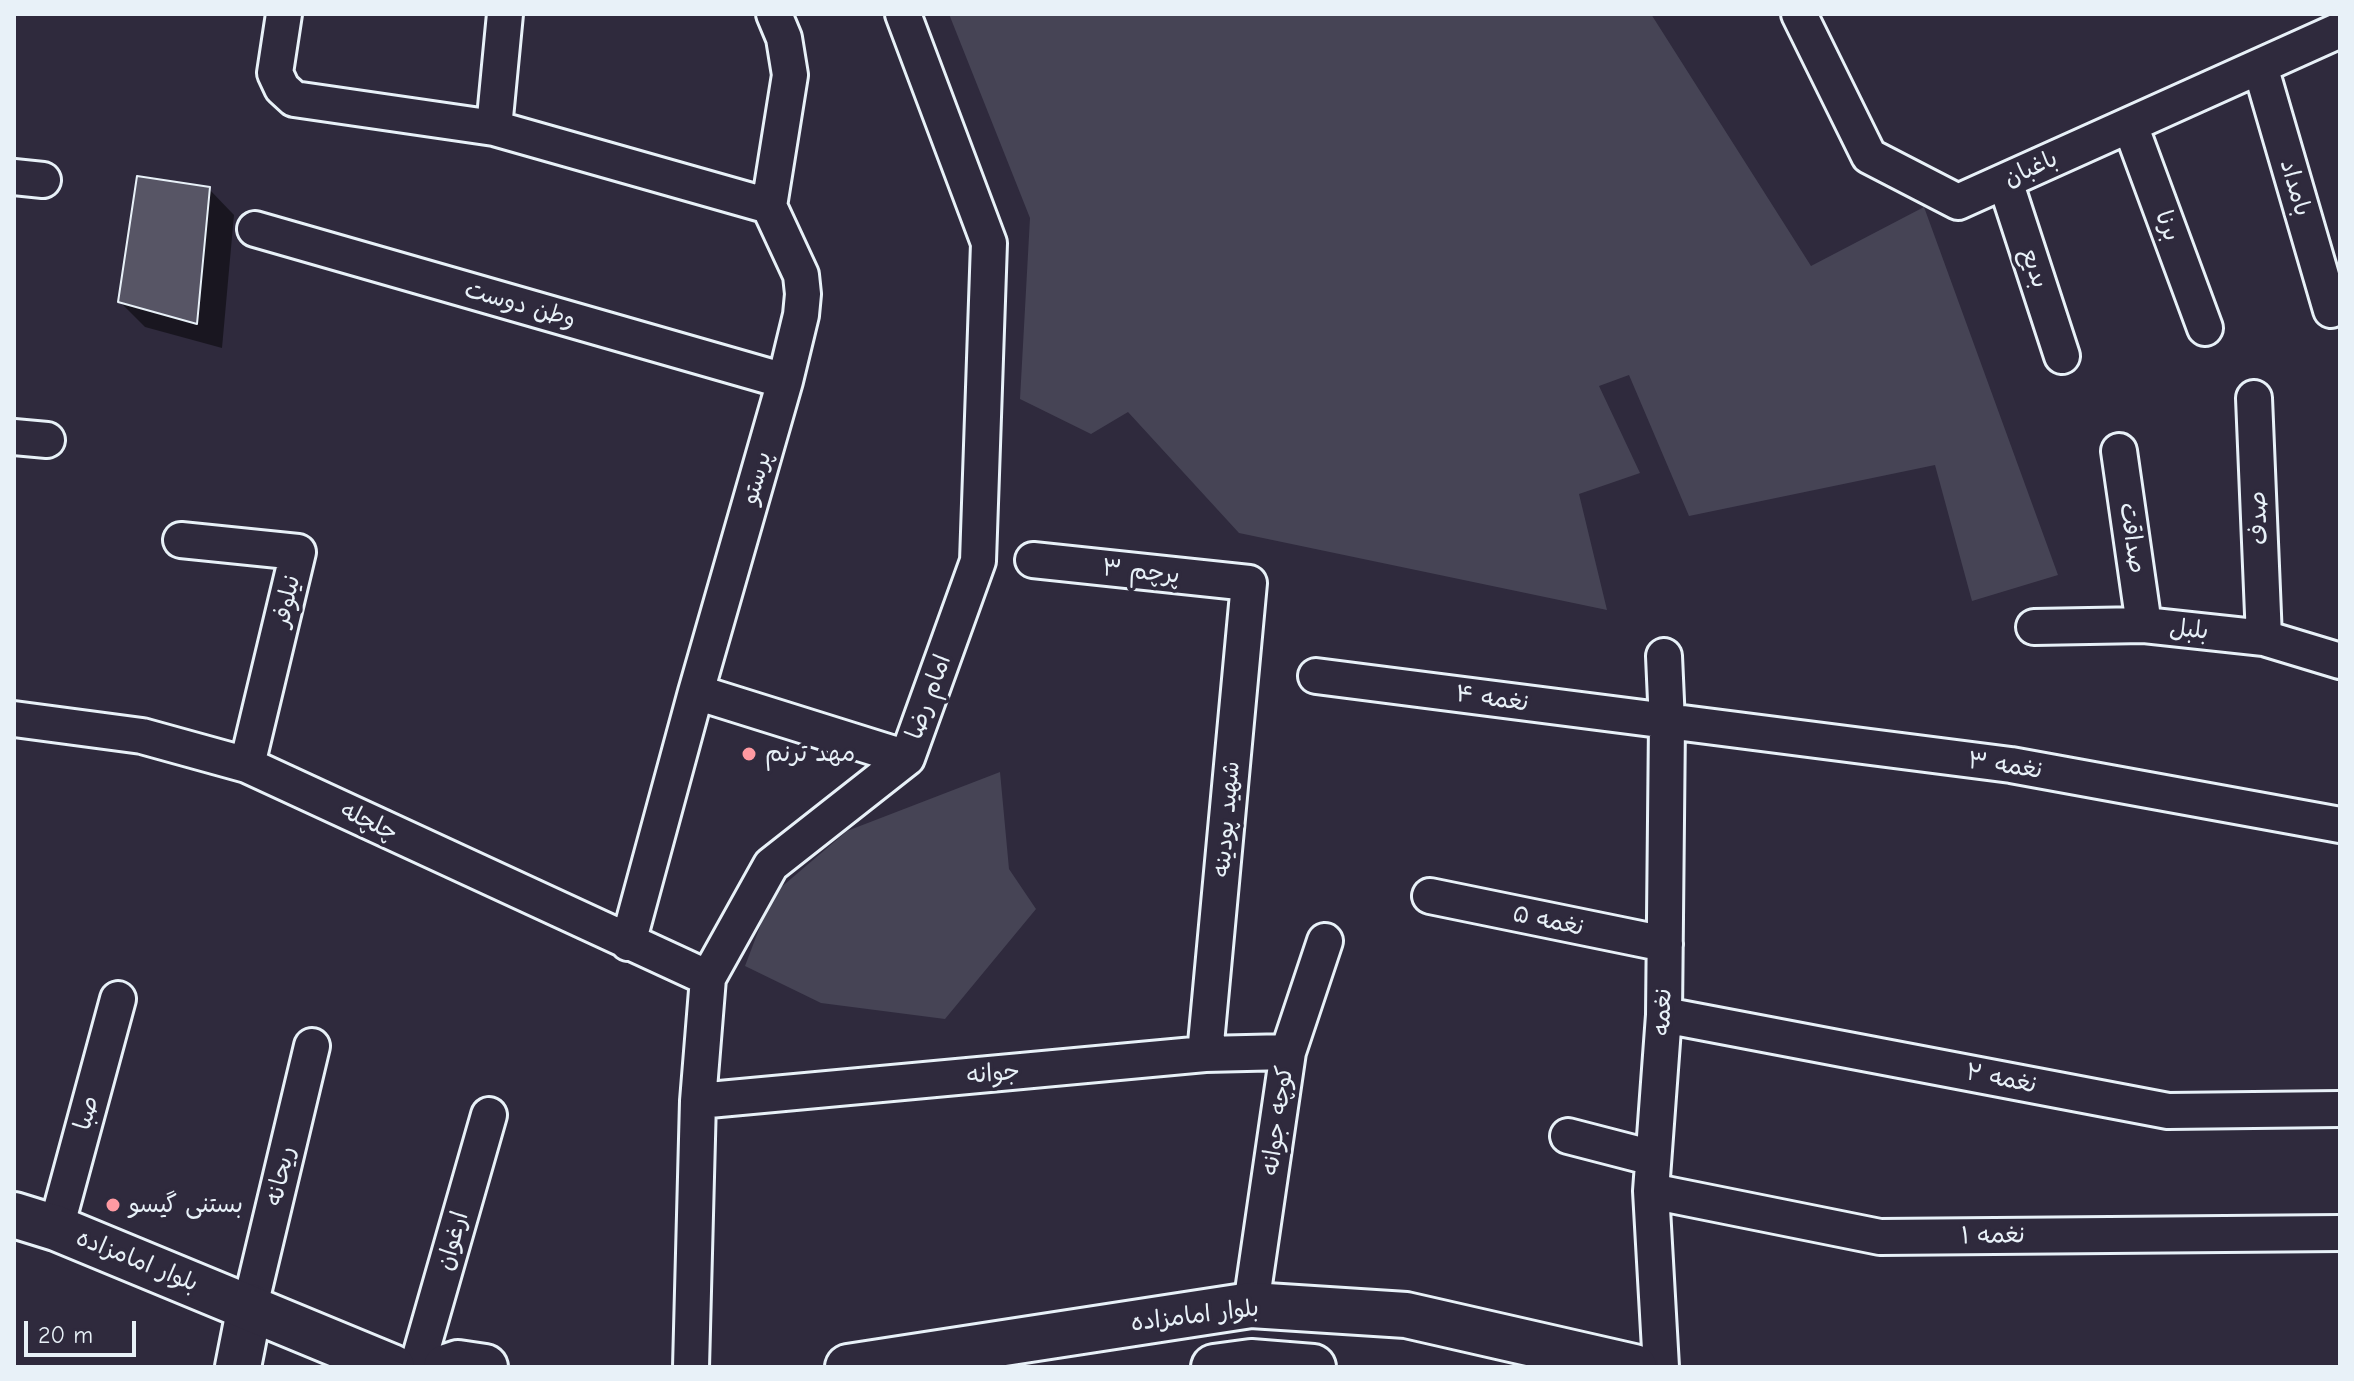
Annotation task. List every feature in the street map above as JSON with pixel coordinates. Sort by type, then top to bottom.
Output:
[{"type":"main road","name":"بلوار امامزاده","points":[[14,1215],[56,1228],[250,1306],[392,1367]]},
{"type":"main road","name":"بلوار امامزاده","points":[[848,1367],[1251,1305],[1406,1315],[1634,1367]]},
{"type":"main road","points":[[238,1367],[250,1306]]},
{"type":"main road","points":[[1214,1367],[1251,1362],[1313,1367]]},
{"type":"main road","points":[[446,1367],[458,1363],[485,1367]]},
{"type":"street","points":[[284,14],[275,73],[282,88],[294,99],[494,128],[769,206],[790,75],[784,38],[774,14]]},
{"type":"street","points":[[494,128],[505,14]]},
{"type":"street","name":"امام رضا","points":[[691,1367],[698,1101],[708,978],[771,865],[907,758],[978,561],[989,243],[903,14]]},
{"type":"street","name":"باغبان","points":[[1799,14],[1869,156],[1958,202],[2340,30]]},
{"type":"street","name":"بامداد","points":[[2260,66],[2331,310]]},
{"type":"street","name":"برنا","points":[[2130,125],[2205,328]]},
{"type":"street","name":"بدیع","points":[[2005,181],[2062,356]]},
{"type":"street","name":"پرستو","points":[[628,943],[785,381],[803,294],[801,275],[769,206]]},
{"type":"street","name":"وطن دوست","points":[[255,229],[785,381]]},
{"type":"street","name":"صدف","points":[[2254,398],[2264,638]]},
{"type":"street","name":"صداقت","points":[[2119,451],[2144,625]]},
{"type":"street","name":"نیلوفر","points":[[181,540],[298,552],[247,765]]},
{"type":"street","name":"پرچم ۳","points":[[1033,560],[1249,583]]},
{"type":"street","name":"شهید پودینه","points":[[1205,1054],[1249,583]]},
{"type":"street","name":"بلبل","points":[[2034,627],[2144,625],[2264,638],[2340,661]]},
{"type":"street","name":"نغمه","points":[[1661,1367],[1652,1174],[1664,1015],[1667,723],[1664,656]]},
{"type":"street","name":"نغمه ۴","points":[[1316,676],[1667,723]]},
{"type":"street","points":[[696,692],[907,758]]},
{"type":"street","name":"چلچله","points":[[14,719],[142,736],[247,765],[708,978]]},
{"type":"street","name":"نغمه ۳","points":[[1667,723],[2011,765],[2340,825]]},
{"type":"street","name":"نغمه ۵","points":[[1430,896],[1665,944]]},
{"type":"street","name":"کوچه جوانه","points":[[1251,1305],[1288,1052],[1325,941]]},
{"type":"street","name":"صبا","points":[[56,1228],[118,999]]},
{"type":"street","name":"نغمه ۲","points":[[1664,1015],[2168,1111],[2340,1109]]},
{"type":"street","name":"ریحانه","points":[[250,1306],[312,1046]]},
{"type":"street","name":"جوانه","points":[[698,1101],[1205,1054],[1288,1052]]},
{"type":"street","name":"ارغوان","points":[[417,1367],[489,1115]]},
{"type":"street","name":"نغمه ۱","points":[[1568,1136],[1652,1174],[1880,1237],[2340,1233]]},
{"type":"shaded area","points":[[949,14],[1651,14],[1811,266],[1924,207],[2058,575],[1972,601],[1935,465],[1689,516],[1629,375],[1599,386],[1640,473],[1579,494],[1607,610],[1239,533],[1128,412],[1091,434],[1020,399],[1030,218]]},
{"type":"shaded area","points":[[1000,772],[1009,869],[1036,909],[945,1019],[821,1003],[745,966],[772,895],[847,831]]},
{"type":"building","points":[[137,176],[210,187],[197,324],[118,302]]},
{"type":"place","name":"مهد ترنم","points":[[749,754]]},
{"type":"place","name":"بستنی گیسو","points":[[113,1205]]}]
